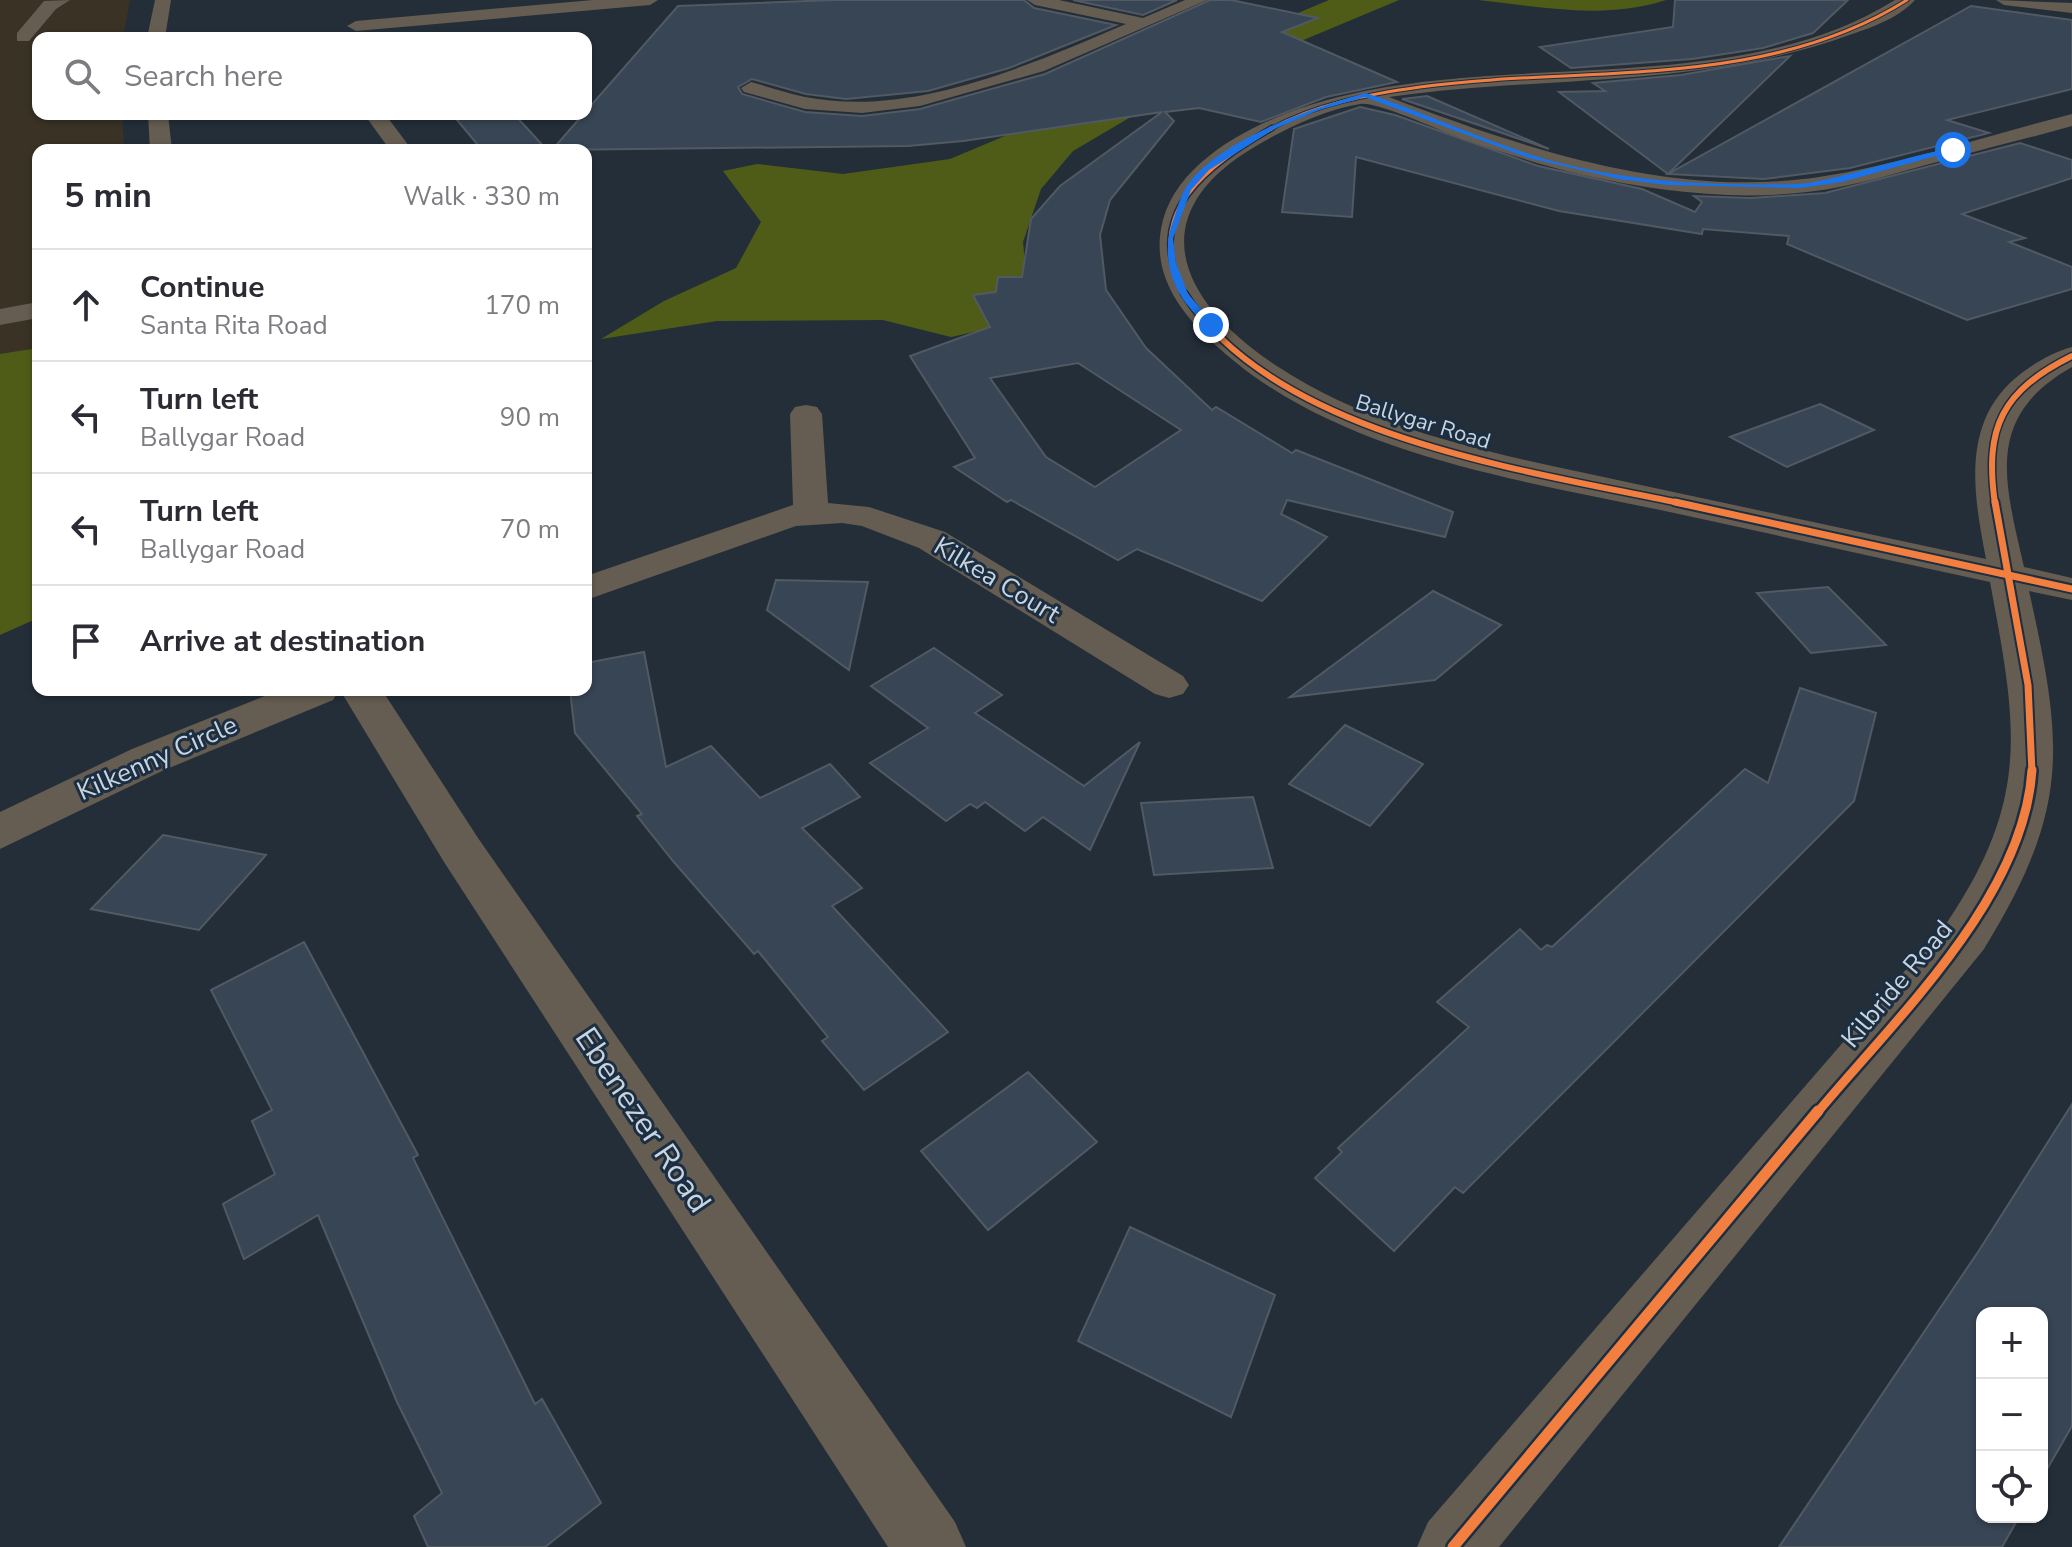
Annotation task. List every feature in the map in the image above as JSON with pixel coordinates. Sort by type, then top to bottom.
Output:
[{"type":"street","points":[[23,37],[50,5],[62,0]]},
{"type":"street","points":[[157,32],[163,0]]},
{"type":"street","points":[[351,32],[650,0]]},
{"type":"street","points":[[1035,0],[1144,23]]},
{"type":"street","points":[[751,88],[775,98],[812,106],[918,99],[1006,76],[1199,0]]},
{"type":"street","name":"Ballygar Road","points":[[1907,0],[1873,20],[1718,63],[1638,72],[1462,82],[1366,95],[1317,109],[1272,127],[1207,168],[1188,190],[1169,238],[1173,263],[1184,294],[1236,352],[1337,414],[1481,460],[2072,589]]},
{"type":"street","points":[[2004,0],[2072,8]]},
{"type":"street","points":[[351,32],[369,7]]},
{"type":"street","points":[[1366,95],[1479,139],[1572,168],[1619,177],[1719,187],[1800,186],[1842,180],[2072,120]]},
{"type":"street","points":[[158,120],[160,144]]},
{"type":"street","points":[[378,120],[396,144]]},
{"type":"street","points":[[0,317],[32,311]]},
{"type":"street","name":"Kilbride Road","points":[[1453,1547],[1966,935],[1993,893],[2018,843],[2031,786],[2032,727],[2021,646],[2005,574],[1990,459],[1997,423],[2014,396],[2036,375],[2072,356]]},
{"type":"street","points":[[806,414],[811,513]]},
{"type":"street","name":"Kilkea Court","points":[[592,587],[759,525],[811,513],[869,517],[932,540],[1169,685]]},
{"type":"street","name":"Kilkenny Circle","points":[[0,832],[147,760],[303,696]]},
{"type":"street","name":"Ebenezer Road","points":[[365,696],[461,850],[930,1547]]},
{"type":"shaded area","points":[[0,0],[130,0],[124,32],[32,32],[32,120],[122,120],[124,144],[32,144],[32,621],[0,635]]},
{"type":"green space","points":[[1329,0],[1399,0],[1158,101],[1073,151],[1041,189],[1023,242],[1027,284],[1005,325],[951,337],[883,320],[717,321],[601,339],[664,301],[736,268],[761,222],[723,171],[757,164],[843,174],[950,159]]},
{"type":"green space","points":[[1478,0],[1666,0],[1596,11]]},
{"type":"green space","points":[[32,349],[32,621],[0,635],[0,354]]},
{"type":"building","points":[[833,0],[1024,0],[1034,8],[1116,25],[1009,68],[928,91],[846,99],[806,94],[752,79],[738,87],[742,94],[805,112],[862,116],[920,109],[1045,74],[1210,0],[1231,0],[1318,18],[1282,32],[1397,82],[1326,97],[1261,122],[1199,108],[1165,112],[1174,121],[1110,200],[1100,235],[1106,290],[1146,348],[1212,410],[1216,407],[1292,453],[1296,450],[1453,512],[1445,537],[1287,500],[1281,514],[1327,537],[1262,601],[1137,549],[1118,560],[1011,500],[1007,502],[954,467],[975,458],[910,356],[990,327],[973,295],[996,292],[998,277],[1022,277],[1031,219],[1060,186],[1162,112],[908,146],[592,150],[592,144],[557,144],[578,120],[592,120],[592,104],[678,6]],"holes":[[[1078,363],[1181,430],[1095,487],[1046,457],[990,378]]]},
{"type":"building","points":[[1073,0],[1177,0],[1143,15]]},
{"type":"building","points":[[1675,0],[1848,0],[1813,33],[1763,48],[1692,59],[1571,68],[1540,47],[1673,27]]},
{"type":"building","points":[[1971,6],[2072,20],[2072,89],[1947,120],[1989,133],[1850,168],[1764,179],[1668,174]]},
{"type":"building","points":[[1790,56],[1668,174],[1559,92],[1605,91],[1593,83],[1681,75]]},
{"type":"building","points":[[1427,96],[1549,149],[1402,99]]},
{"type":"building","points":[[1360,107],[1395,115],[1538,166],[1642,189],[1695,212],[1702,202],[1694,196],[1751,198],[1825,193],[2020,143],[2072,160],[2072,178],[1962,214],[2025,238],[2009,242],[2072,267],[2072,289],[1967,320],[1787,244],[1789,236],[1703,229],[1702,234],[1559,211],[1356,157],[1352,217],[1282,212],[1294,129]]},
{"type":"building","points":[[457,120],[520,120],[542,144],[477,144]]},
{"type":"building","points":[[1820,404],[1874,430],[1787,467],[1730,437]]},
{"type":"building","points":[[776,580],[868,582],[849,670],[767,610]]},
{"type":"building","points":[[1828,587],[1886,645],[1811,653],[1757,593]]},
{"type":"building","points":[[1433,591],[1501,625],[1435,680],[1290,697]]},
{"type":"building","points":[[934,648],[1002,695],[975,713],[1084,786],[1140,742],[1090,850],[1043,817],[1025,831],[985,802],[977,808],[970,804],[946,821],[870,763],[928,728],[871,686]]},
{"type":"building","points":[[644,652],[666,767],[711,746],[760,798],[830,764],[860,797],[802,828],[862,888],[832,906],[948,1032],[864,1090],[822,1041],[828,1037],[758,951],[754,954],[673,861],[637,816],[642,814],[575,733],[571,696],[592,696],[592,662]]},
{"type":"building","points":[[1800,688],[1876,713],[1854,801],[1463,1193],[1455,1187],[1394,1251],[1315,1178],[1342,1152],[1338,1148],[1469,1027],[1437,1002],[1520,929],[1541,950],[1547,945],[1552,947],[1745,769],[1768,783]]},
{"type":"building","points":[[1345,725],[1423,764],[1370,826],[1289,784]]},
{"type":"building","points":[[1253,797],[1273,868],[1154,875],[1141,803]]},
{"type":"building","points":[[163,835],[266,855],[199,930],[91,909]]},
{"type":"building","points":[[304,942],[418,1155],[413,1158],[535,1404],[542,1399],[601,1503],[545,1547],[428,1547],[414,1516],[442,1493],[397,1402],[318,1215],[244,1259],[223,1204],[275,1174],[252,1121],[272,1110],[211,990]]},
{"type":"building","points":[[1028,1072],[1097,1142],[988,1230],[921,1151]]},
{"type":"building","points":[[2072,1104],[2072,1426],[2048,1468],[2048,1307],[1976,1307],[1976,1523],[2016,1523],[2002,1547],[1779,1547],[1980,1249]]},
{"type":"building","points":[[1130,1227],[1275,1295],[1231,1417],[1078,1341]]},
{"type":"cycle path","points":[[1907,0],[1886,13],[1830,36],[1735,60],[1623,73],[1445,84],[1387,92],[1330,105],[1276,126],[1224,156],[1195,182],[1185,196],[1173,227],[1174,263],[1179,282],[1207,321],[1235,349],[1266,373],[1334,410],[1406,438],[1481,460],[2072,589]]},
{"type":"cycle path","points":[[1453,1547],[1966,935],[2008,864],[2028,806],[2033,752],[2032,719],[2023,652],[1997,520],[1991,472],[1992,448],[1997,424],[2018,391],[2038,375],[2072,356]]},
{"type":"route","points":[[1211,325],[1184,294],[1173,263],[1169,238],[1188,190],[1207,168],[1272,127],[1294,116],[1366,95],[1531,157],[1619,177],[1667,183],[1758,188],[1800,186],[1842,180],[1953,150]]}]
